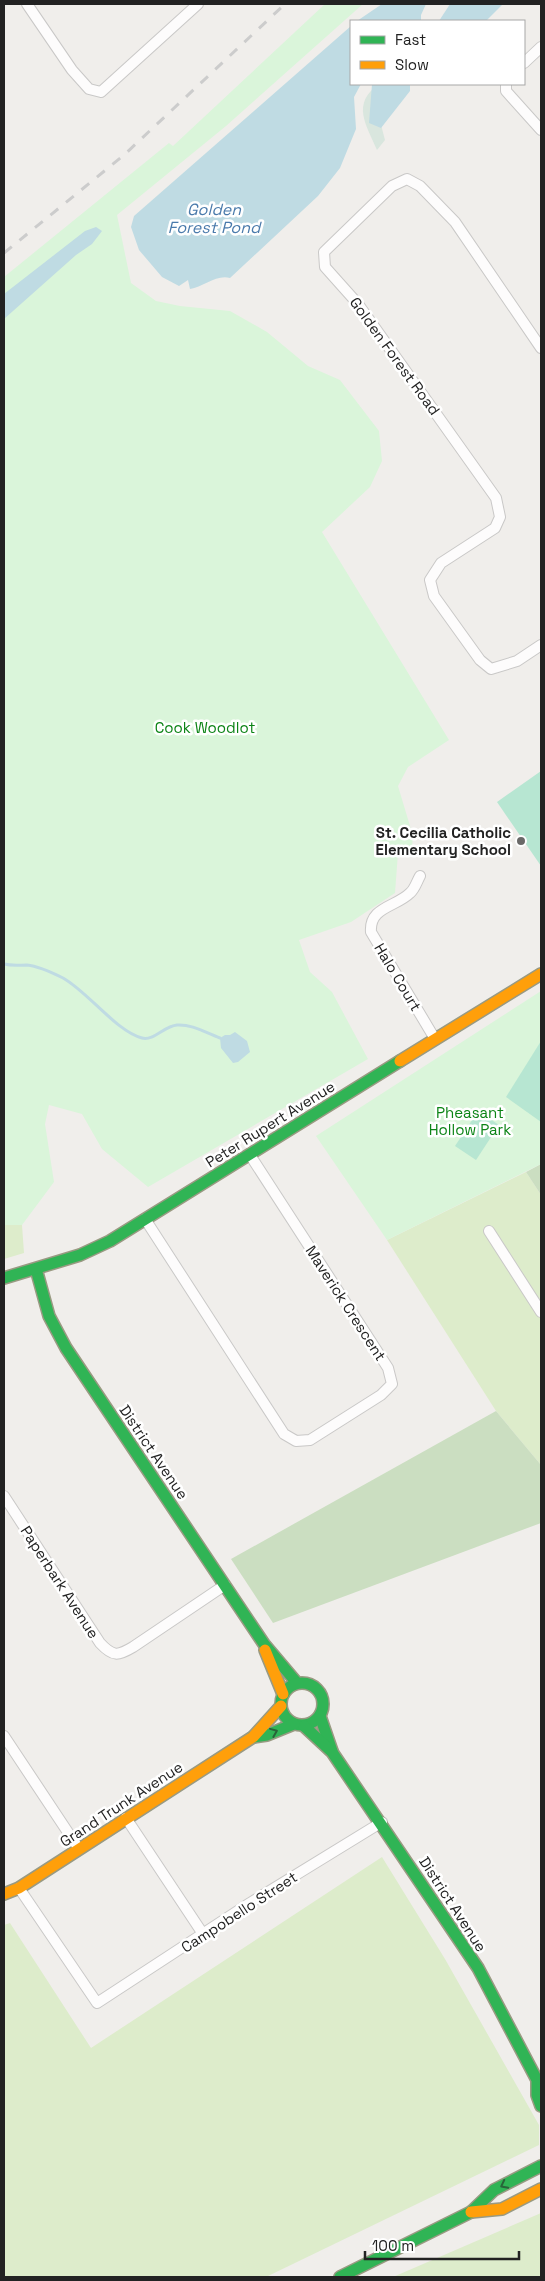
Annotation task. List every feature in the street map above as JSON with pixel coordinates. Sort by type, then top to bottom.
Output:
[{"type":"street","points":[[27,4],[72,70],[89,89],[101,92],[198,4]]},
{"type":"street","points":[[525,62],[541,47]]},
{"type":"street","points":[[506,85],[506,91],[541,130]]},
{"type":"street","name":"Golden Forest Road","points":[[541,348],[455,222],[420,186],[407,179],[392,186],[324,252],[325,266],[358,304],[496,498],[500,517],[495,528],[441,563],[430,580],[434,596],[480,660],[491,669],[517,661],[541,644]]},
{"type":"street","name":"Halo Court","points":[[420,876],[411,892],[376,913],[371,923],[372,932],[434,1039]]},
{"type":"street","name":"Peter Rupert Avenue","points":[[4,1278],[80,1255],[110,1241],[541,974]]},
{"type":"street","name":"Maverick Crescent","points":[[145,1220],[284,1434],[296,1442],[310,1440],[381,1395],[392,1384],[388,1368],[250,1154]]},
{"type":"street","points":[[489,1231],[541,1312]]},
{"type":"street","name":"District Avenue","points":[[36,1269],[49,1316],[66,1348],[264,1644],[297,1683]]},
{"type":"street","name":"Paperbark Avenue","points":[[4,1496],[100,1643],[109,1652],[121,1654],[225,1585]]},
{"type":"street","name":"District Avenue","points":[[264,1644],[282,1700]]},
{"type":"street","points":[[297,1683],[309,1684],[319,1691],[323,1703],[320,1716],[315,1721],[299,1725],[285,1717],[282,1700],[287,1689],[297,1683]]},
{"type":"street","name":"Grand Trunk Avenue","points":[[4,1894],[19,1888],[253,1737],[282,1700]]},
{"type":"street","name":"District Avenue","points":[[320,1716],[332,1752]]},
{"type":"street","name":"District Avenue","points":[[299,1725],[332,1752],[382,1822],[478,1968],[539,2081],[537,2095],[541,2106]]},
{"type":"street","name":"Grand Trunk Avenue","points":[[253,1737],[267,1736],[299,1725]]},
{"type":"street","points":[[4,1736],[79,1848]]},
{"type":"street","points":[[126,1818],[204,1934]]},
{"type":"street","name":"Campobello Street","points":[[19,1888],[98,2004],[204,1934],[382,1822]]},
{"type":"street","points":[[340,2277],[472,2212],[494,2190],[541,2166]]},
{"type":"street","points":[[472,2212],[502,2209],[541,2188]]},
{"type":"green space","name":"Cook Woodlot","points":[[325,4],[363,4],[226,126],[117,215],[131,283],[156,301],[180,306],[230,311],[267,332],[308,366],[340,380],[379,431],[382,461],[370,487],[322,532],[449,740],[408,767],[398,786],[413,836],[412,847],[398,853],[395,893],[351,922],[299,940],[310,972],[332,992],[368,1059],[148,1187],[102,1149],[82,1114],[49,1105],[45,1124],[54,1182],[22,1225],[4,1225],[4,277],[169,143],[173,146]]},
{"type":"green space","points":[[541,771],[541,866],[497,802]]},
{"type":"green space","name":"Pheasant Hollow Park","points":[[541,991],[541,1164],[387,1240],[316,1136]]},
{"type":"green space","points":[[541,1041],[541,1122],[506,1097]]},
{"type":"green space","points":[[478,1111],[499,1125],[476,1160],[455,1146]]},
{"type":"green space","points":[[541,1164],[541,1195],[526,1172]]},
{"type":"green space","points":[[526,1172],[541,1195],[541,1465],[496,1411],[387,1240]]},
{"type":"green space","points":[[4,1225],[22,1225],[24,1253],[4,1259]]},
{"type":"green space","points":[[496,1411],[541,1465],[541,1523],[273,1623],[231,1559]]},
{"type":"green space","points":[[382,1857],[445,1959],[539,2125],[539,2145],[266,2277],[4,2277],[4,1925],[10,1923],[91,2048]]},
{"type":"green space","points":[[541,2213],[541,2277],[393,2277]]},
{"type":"shaded area","points":[[379,85],[380,121],[385,140],[377,150],[363,115],[365,99]]},
{"type":"water","points":[[382,4],[426,4],[421,20],[358,20]]},
{"type":"water","points":[[450,4],[503,4],[487,20],[440,20]]},
{"type":"water","name":"Golden Forest Pond","points":[[350,27],[350,85],[360,85],[354,97],[356,129],[340,168],[318,196],[230,278],[215,279],[190,289],[188,280],[179,286],[162,277],[139,250],[131,227],[134,216]]},
{"type":"water","points":[[372,85],[410,85],[410,91],[381,128],[369,123]]},
{"type":"water","points":[[96,227],[102,231],[92,244],[76,255],[4,319],[4,294],[85,231]]},
{"type":"water","points":[[235,1032],[247,1041],[250,1052],[238,1062],[233,1063],[221,1048],[220,1038]]},
{"type":"waterway","points":[[4,964],[27,965],[63,978],[73,984],[122,1028],[142,1038],[151,1037],[177,1025],[194,1027],[220,1038]]},
{"type":"railway","points":[[4,253],[124,155],[285,4]]},
{"type":"traffic: fast","points":[[4,1278],[80,1255],[110,1241],[400,1061]]},
{"type":"traffic: fast","points":[[36,1269],[49,1316],[66,1348],[264,1644],[297,1683]]},
{"type":"traffic: fast","points":[[306,1683],[314,1686],[320,1692],[323,1704],[320,1716],[314,1722],[298,1725],[290,1722],[284,1716],[281,1700],[284,1692],[290,1686],[306,1683]]},
{"type":"traffic: fast","points":[[320,1716],[332,1751]]},
{"type":"traffic: fast","points":[[253,1737],[267,1735],[294,1724]]},
{"type":"traffic: fast","points":[[304,1726],[332,1752],[478,1968],[537,2080],[537,2095],[541,2106]]},
{"type":"traffic: fast","points":[[340,2277],[471,2212],[494,2190],[541,2166]]},
{"type":"traffic: slow","points":[[400,1061],[541,974]]},
{"type":"traffic: slow","points":[[265,1650],[283,1694]]},
{"type":"traffic: slow","points":[[4,1894],[19,1888],[253,1737],[281,1706]]},
{"type":"traffic: slow","points":[[471,2212],[502,2209],[541,2189]]},
{"type":"place","name":"St. Cecilia Catholic Elementary School","points":[[521,841]]}]
